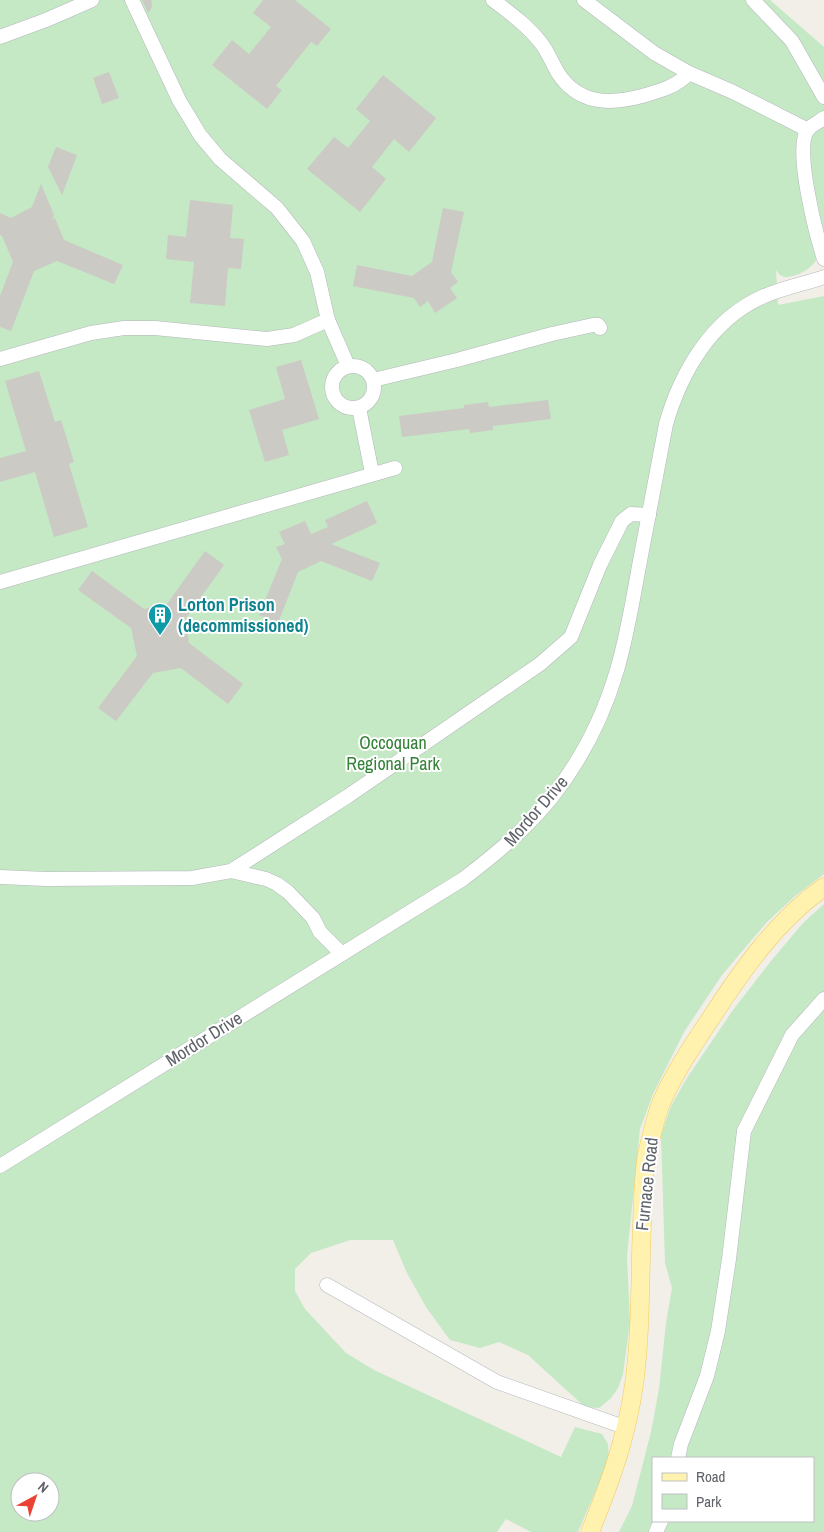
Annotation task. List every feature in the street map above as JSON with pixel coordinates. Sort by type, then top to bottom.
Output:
[{"type":"main road","name":"Furnace Road","points":[[590,1532],[614,1473],[634,1391],[643,1198],[647,1155],[661,1104],[696,1039],[756,953],[784,922],[824,887]]},
{"type":"street","points":[[0,37],[92,0]]},
{"type":"street","points":[[132,0],[179,100],[200,135],[220,159],[277,208],[303,241],[317,272],[328,320],[348,366]]},
{"type":"street","points":[[493,0],[516,18],[542,44],[559,74],[573,91],[593,100],[626,101],[668,89],[684,79],[689,73]]},
{"type":"street","points":[[584,0],[654,53],[689,73],[733,92],[808,130]]},
{"type":"street","points":[[753,0],[792,41],[824,97]]},
{"type":"street","points":[[824,118],[808,130],[803,144],[808,192],[824,259]]},
{"type":"street","name":"Mordor Drive","points":[[0,1166],[463,879],[498,853],[536,816],[568,776],[596,725],[618,669],[666,424],[672,402],[682,379],[699,351],[723,324],[755,300],[782,289],[824,277]]},
{"type":"street","points":[[0,359],[91,333],[124,328],[155,328],[267,339],[294,335],[328,320]]},
{"type":"street","points":[[373,380],[457,360],[552,334],[593,325],[598,325],[600,328]]},
{"type":"street","points":[[354,366],[365,370],[373,380],[373,394],[365,405],[358,408],[345,408],[334,399],[332,379],[341,369],[354,366]]},
{"type":"street","points":[[358,408],[372,473]]},
{"type":"street","points":[[0,582],[394,468]]},
{"type":"street","points":[[0,878],[192,878],[231,871],[348,796],[540,664],[564,644],[574,632],[600,565],[622,521],[632,514],[649,515]]},
{"type":"street","points":[[231,871],[266,879],[278,884],[313,918],[320,932],[342,954]]},
{"type":"street","points":[[678,1457],[681,1444],[707,1376],[718,1331],[729,1259],[744,1131],[792,1035],[824,999]]},
{"type":"street","points":[[327,1286],[497,1382],[626,1428]]},
{"type":"green space","name":"Occoquan Regional Park","points":[[0,0],[770,0],[824,47],[824,256],[817,258],[804,271],[790,277],[780,275],[776,270],[778,305],[824,296],[824,874],[794,897],[767,922],[722,975],[684,1032],[653,1094],[640,1129],[627,1256],[630,1322],[623,1374],[618,1388],[611,1398],[599,1408],[585,1407],[528,1355],[499,1342],[480,1348],[450,1340],[426,1307],[407,1273],[393,1240],[350,1240],[311,1253],[295,1269],[295,1291],[305,1309],[346,1353],[374,1370],[561,1457],[575,1427],[602,1434],[608,1444],[609,1460],[578,1532],[531,1532],[506,1519],[497,1532],[0,1532]]},
{"type":"green space","points":[[824,904],[824,1532],[619,1532],[632,1506],[651,1432],[659,1389],[672,1288],[665,1263],[661,1135],[671,1106],[687,1078],[733,1010],[803,923]]},
{"type":"building","points":[[142,0],[151,0],[152,7],[148,13]]},
{"type":"building","points":[[263,0],[295,0],[331,29],[317,46],[311,42],[276,86],[282,90],[267,109],[212,65],[232,40],[249,54],[271,27],[253,13]]},
{"type":"building","points":[[109,72],[119,98],[102,104],[93,78]]},
{"type":"building","points":[[383,75],[436,118],[409,152],[394,139],[372,167],[386,179],[360,212],[307,169],[334,137],[348,148],[370,121],[356,109]]},
{"type":"building","points":[[56,147],[77,155],[62,195],[48,167]]},
{"type":"building","points":[[41,184],[54,215],[52,220],[55,218],[64,240],[123,265],[114,284],[57,261],[34,271],[11,331],[0,327],[0,296],[13,262],[0,235],[0,213],[11,218],[32,207]]},
{"type":"building","points":[[190,200],[233,205],[230,238],[244,239],[241,269],[228,268],[225,306],[190,303],[194,262],[166,259],[168,235],[186,237]]},
{"type":"building","points":[[443,208],[464,212],[451,272],[458,282],[450,288],[457,298],[435,313],[428,301],[420,307],[414,298],[353,286],[357,265],[412,276],[432,262]]},
{"type":"building","points":[[301,360],[319,419],[282,430],[289,455],[265,462],[249,410],[285,399],[276,367]]},
{"type":"building","points":[[39,371],[55,422],[61,420],[74,462],[69,464],[88,527],[54,537],[35,472],[0,482],[0,458],[26,451],[5,381]]},
{"type":"building","points":[[548,400],[551,419],[493,426],[493,430],[470,433],[469,429],[402,437],[399,416],[464,408],[464,405],[488,402],[489,407]]},
{"type":"building","points":[[367,501],[377,523],[331,544],[380,563],[372,581],[321,561],[298,572],[278,623],[259,615],[282,559],[276,547],[285,544],[279,532],[305,521],[311,534],[328,527],[325,520]]},
{"type":"building","name":"Lorton Prison (decommissioned)","points":[[205,551],[224,565],[186,618],[189,643],[243,684],[228,704],[181,668],[153,673],[116,721],[98,708],[137,656],[131,628],[78,590],[92,571],[144,609],[167,604]]},
{"type":"place","name":"Lorton Prison (decommissioned)","points":[[160,636]]}]
